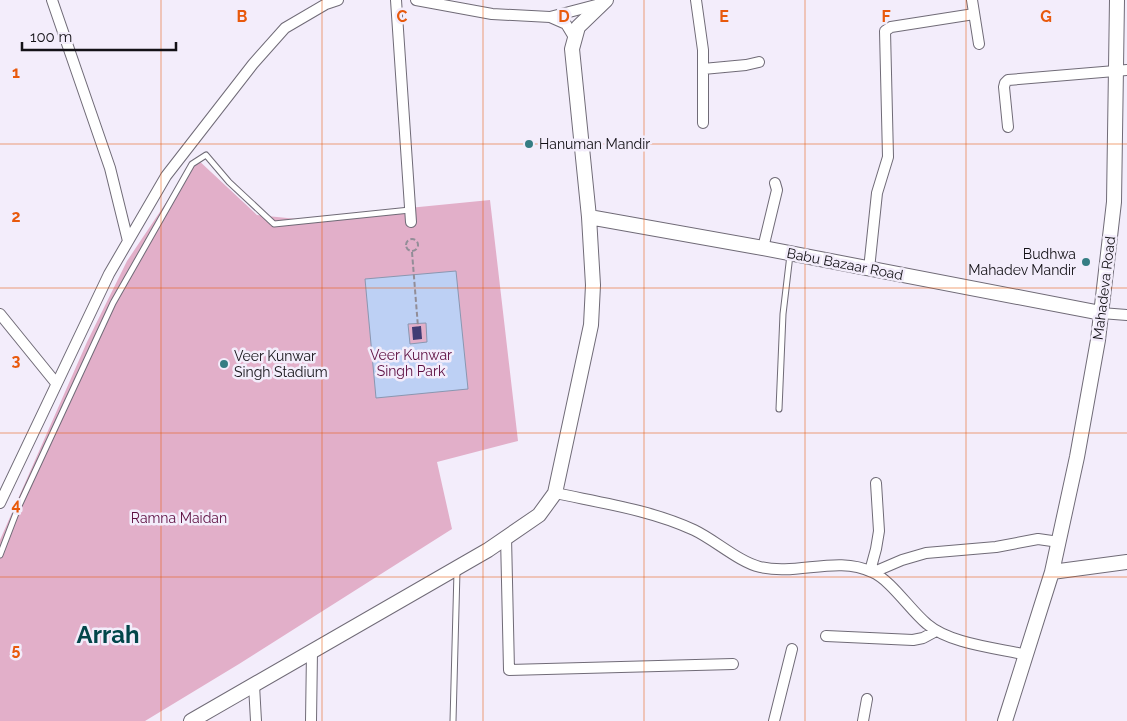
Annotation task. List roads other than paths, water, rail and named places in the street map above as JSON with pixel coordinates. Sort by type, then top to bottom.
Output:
[{"type":"street","points":[[52,0],[110,168],[128,241]]},
{"type":"street","points":[[0,503],[109,274],[166,176],[259,57],[285,28],[326,4],[338,0]]},
{"type":"street","points":[[396,0],[411,222]]},
{"type":"street","points":[[416,0],[492,14],[550,17],[604,2]]},
{"type":"street","points":[[696,0],[703,69],[703,122]]},
{"type":"street","points":[[972,0],[979,44]]},
{"type":"street","name":"Mahadeva Road","points":[[1005,721],[1052,572],[1077,458],[1098,340],[1114,202],[1122,71],[1117,0]]},
{"type":"street","points":[[190,721],[457,568],[540,515],[555,493],[591,325],[592,285],[589,218],[572,49],[578,28],[604,2]]},
{"type":"street","points":[[869,268],[878,193],[888,157],[885,31],[891,27],[974,14]]},
{"type":"street","points":[[550,17],[566,24],[575,39]]},
{"type":"street","points":[[703,69],[759,62]]},
{"type":"street","points":[[1008,126],[1004,87],[1008,80],[1122,71]]},
{"type":"street","points":[[763,248],[777,190],[775,183]]},
{"type":"street","name":"Babu Bazaar Road","points":[[589,218],[790,253],[1101,313]]},
{"type":"street","points":[[1101,313],[1127,315]]},
{"type":"street","points":[[0,314],[56,383]]},
{"type":"street","points":[[872,571],[878,539],[876,483]]},
{"type":"street","points":[[555,493],[640,512],[674,522],[696,531],[750,564],[760,568],[776,569],[838,565],[860,567],[872,571],[885,580],[936,631],[953,639],[1027,655]]},
{"type":"street","points":[[506,537],[509,670],[733,664]]},
{"type":"street","points":[[872,571],[926,553],[996,547],[1038,540],[1059,542]]},
{"type":"street","points":[[1052,572],[1127,562]]},
{"type":"street","points":[[826,636],[913,640],[923,638],[936,631]]},
{"type":"street","points":[[774,721],[792,649]]},
{"type":"street","points":[[311,721],[312,651]]},
{"type":"street","points":[[254,685],[256,721]]},
{"type":"street","points":[[863,721],[868,699]]},
{"type":"lane","points":[[0,555],[18,508],[113,303],[192,164],[206,155],[230,182],[274,224],[410,210]]},
{"type":"lane","points":[[779,409],[783,314],[790,253]]},
{"type":"lane","points":[[453,721],[457,568]]},
{"type":"water","points":[[456,271],[468,389],[376,398],[365,279]],"holes":[[[426,323],[427,342],[410,344],[408,324]]]},
{"type":"place","name":"Hanuman Mandir","points":[[529,144]]},
{"type":"place","name":"Budhwa Mahadev Mandir","points":[[1086,262]]},
{"type":"place","name":"Veer Kunwar Singh Stadium","points":[[224,364]]},
{"type":"district","name":"Arrah","points":[[108,634]]},
{"type":"park label","name":"Veer Kunwar Singh Park","points":[[411,364]]},
{"type":"park label","name":"Ramna Maidan","points":[[179,518]]}]
